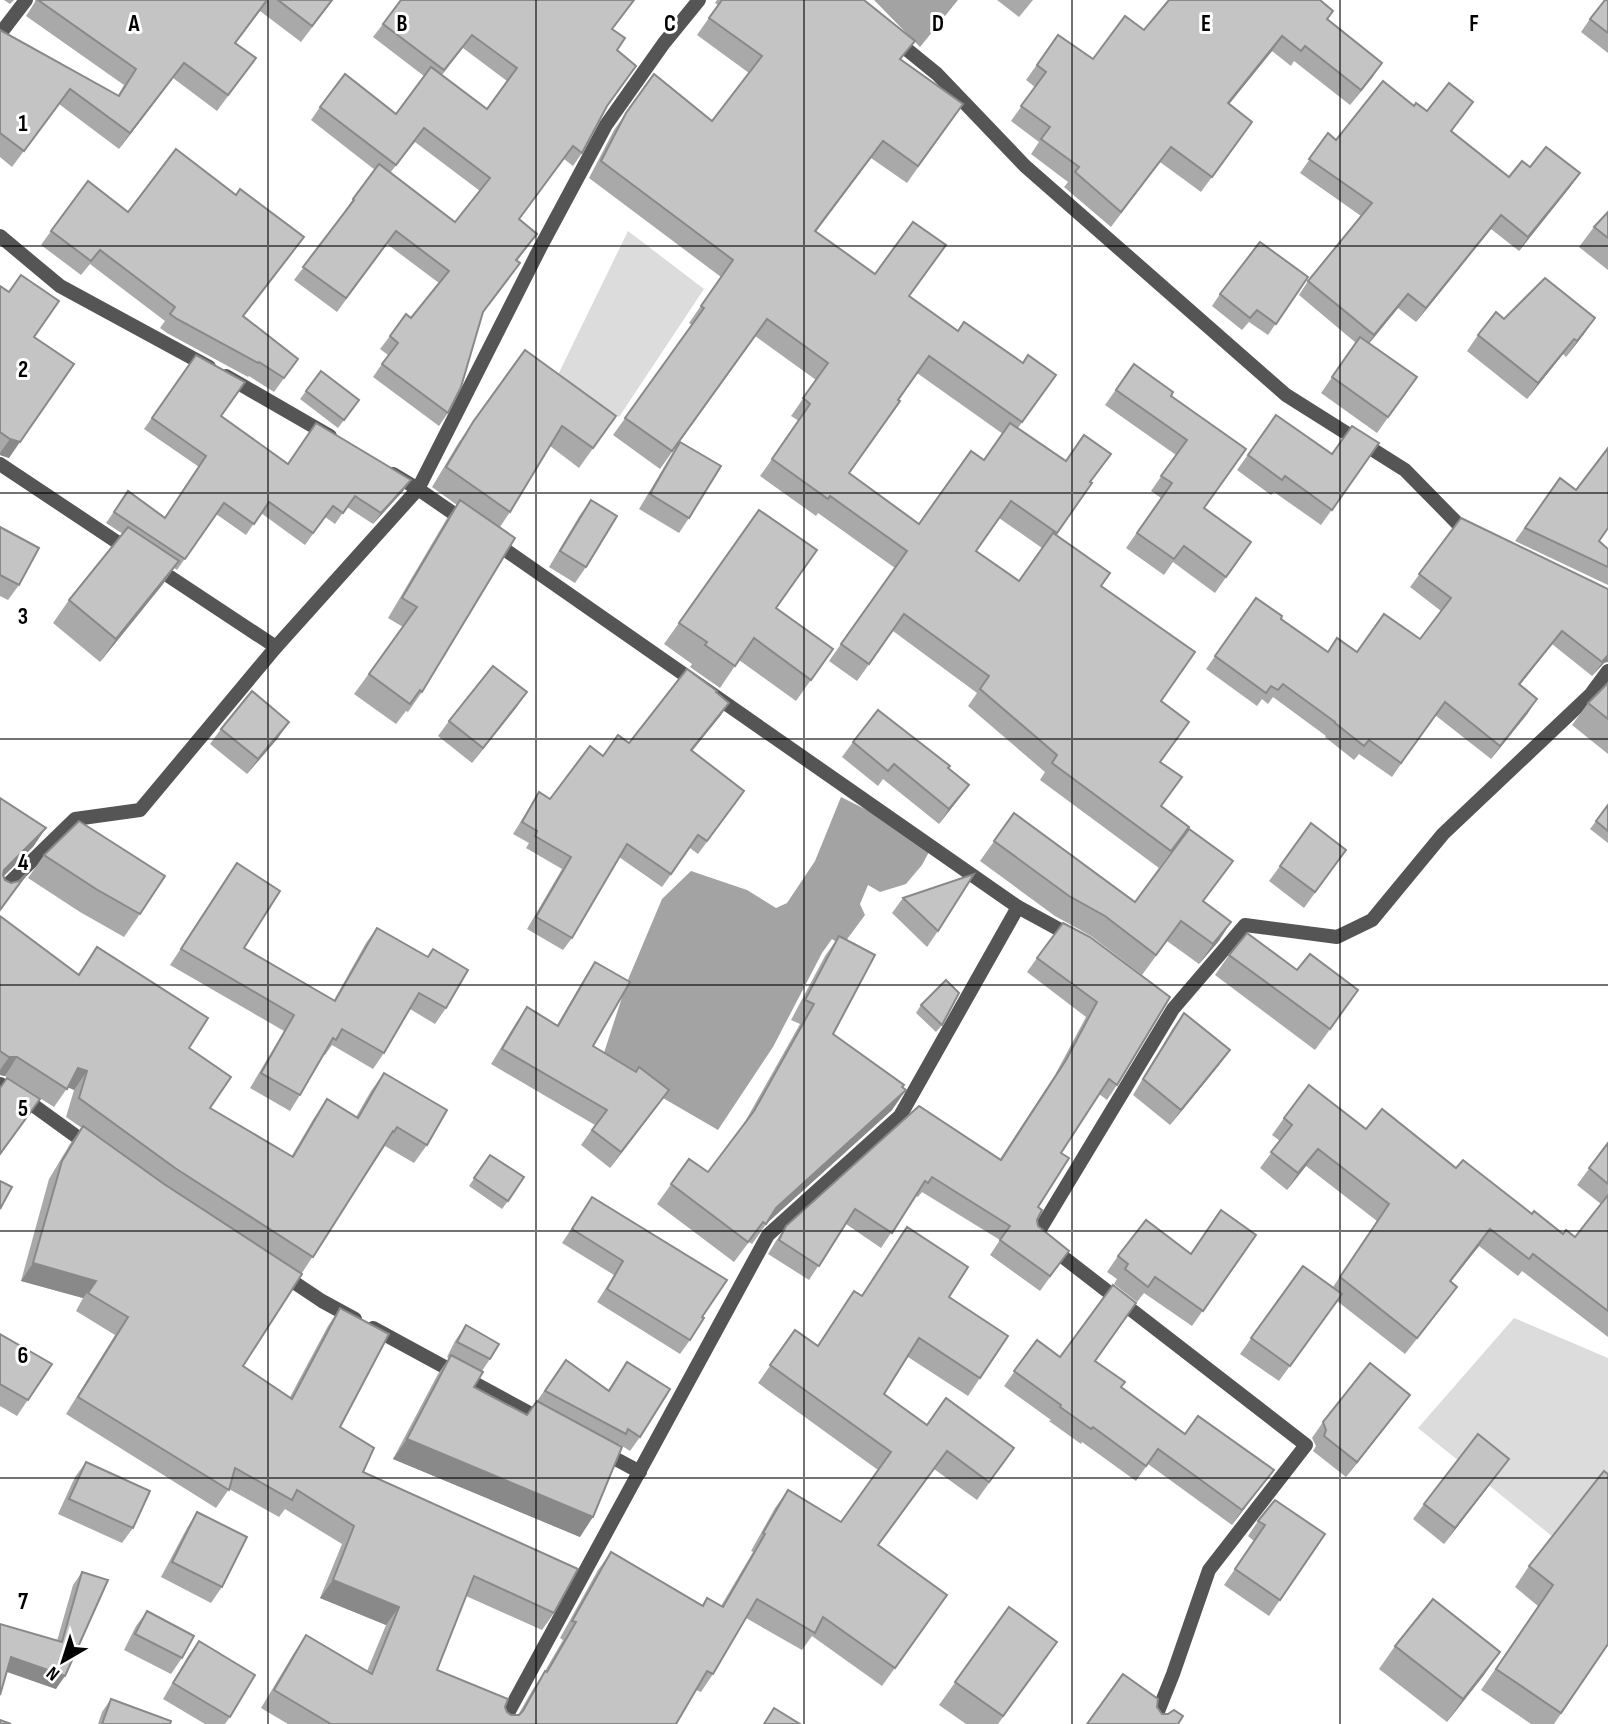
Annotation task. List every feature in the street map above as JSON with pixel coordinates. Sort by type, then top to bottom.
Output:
[{"type":"street","points":[[0,34],[5,15],[26,0]]},
{"type":"street","points":[[0,892],[75,819],[140,810],[276,647],[418,489],[606,125],[664,43],[699,0]]},
{"type":"street","points":[[886,33],[937,74],[1025,166],[1286,396],[1405,470],[1459,525],[1484,537]]},
{"type":"street","points":[[0,236],[60,286],[259,394],[338,441]]},
{"type":"street","points":[[0,464],[276,647]]},
{"type":"street","points":[[384,468],[479,531],[1018,907],[1086,944]]},
{"type":"street","points":[[1153,1724],[1209,1570],[1306,1446],[1036,1236],[1173,1009],[1245,925],[1337,937],[1373,920],[1443,834],[1591,694],[1608,671]]},
{"type":"street","points":[[502,1724],[768,1235],[900,1116],[1018,907]]},
{"type":"street","points":[[0,1084],[102,1154]]},
{"type":"street","points":[[267,1265],[322,1301],[554,1426]]},
{"type":"street","points":[[591,1446],[640,1472]]},
{"type":"shaded area","points":[[874,0],[958,0],[920,47]]},
{"type":"shaded area","points":[[628,231],[704,289],[619,417],[553,385]]},
{"type":"shaded area","points":[[841,797],[891,822],[929,852],[906,884],[880,892],[868,885],[860,904],[865,915],[842,946],[832,939],[822,953],[773,1047],[718,1130],[601,1062],[627,982],[662,899],[691,871],[747,890],[776,908],[787,903],[815,861]]},
{"type":"shaded area","points":[[1514,1318],[1608,1358],[1608,1510],[1574,1554],[1418,1428]]},
{"type":"building","points":[[38,0],[267,0],[235,43],[256,58],[228,95],[184,63],[130,133],[70,89],[24,151],[0,133],[0,30],[119,96],[136,69]]},
{"type":"building","points":[[278,0],[332,0],[312,26]]},
{"type":"building","points":[[401,0],[634,0],[612,29],[625,38],[617,50],[636,66],[607,106],[582,153],[573,146],[519,219],[537,234],[516,260],[520,263],[483,312],[461,387],[448,413],[382,364],[398,343],[390,336],[406,314],[411,318],[449,271],[396,231],[346,298],[303,267],[379,164],[455,222],[490,178],[424,128],[396,165],[320,107],[345,74],[396,114],[431,67],[487,109],[517,68],[472,35],[444,70],[383,24]]},
{"type":"building","points":[[722,0],[864,0],[915,41],[900,59],[963,104],[918,166],[883,141],[815,231],[875,274],[913,222],[946,245],[909,296],[958,331],[964,322],[1023,363],[1028,355],[1056,375],[1022,422],[929,356],[849,473],[919,524],[971,451],[984,460],[1010,423],[1066,461],[1084,435],[1111,454],[1057,533],[1011,501],[976,551],[1019,581],[1053,533],[1110,573],[1101,586],[1195,652],[1161,701],[1189,722],[1160,762],[1182,777],[1161,806],[1189,827],[1171,851],[1052,763],[1057,755],[980,689],[989,676],[904,614],[869,664],[841,644],[907,551],[772,459],[810,404],[803,398],[828,363],[767,319],[672,451],[625,418],[704,308],[701,306],[733,260],[601,161],[626,113],[654,74],[712,121],[762,56],[709,18]]},
{"type":"building","points":[[1169,0],[1320,0],[1333,11],[1327,19],[1382,63],[1361,90],[1305,46],[1301,51],[1282,36],[1228,103],[1252,122],[1212,177],[1171,147],[1121,212],[1075,172],[1079,167],[1041,139],[1050,127],[1021,106],[1046,72],[1037,65],[1058,35],[1093,59],[1125,16],[1144,30]]},
{"type":"building","points":[[1605,0],[1608,0],[1608,33],[1590,19]]},
{"type":"building","points":[[1383,81],[1414,106],[1416,103],[1427,111],[1449,83],[1473,102],[1451,131],[1509,177],[1522,161],[1530,167],[1546,147],[1580,173],[1528,237],[1501,215],[1426,308],[1408,294],[1374,335],[1308,281],[1372,203],[1309,159],[1328,133],[1336,140]]},
{"type":"building","points":[[176,149],[236,195],[240,189],[304,237],[243,316],[298,359],[284,378],[177,319],[170,314],[175,307],[100,250],[91,261],[51,231],[88,181],[128,212]]},
{"type":"building","points":[[1608,212],[1608,238],[1594,227]]},
{"type":"building","points":[[1260,242],[1308,277],[1276,324],[1257,310],[1250,318],[1220,294]]},
{"type":"building","points":[[21,275],[59,301],[34,337],[74,364],[20,442],[0,432],[0,286],[9,292]]},
{"type":"building","points":[[1545,278],[1595,318],[1538,383],[1478,335],[1496,312],[1504,319]]},
{"type":"building","points":[[1360,337],[1417,377],[1388,417],[1332,377]]},
{"type":"building","points":[[525,350],[616,416],[593,448],[562,426],[510,512],[446,467],[473,422]]},
{"type":"building","points":[[196,355],[245,382],[221,416],[288,464],[316,423],[411,480],[381,513],[355,496],[343,513],[333,506],[313,533],[269,502],[254,524],[224,503],[185,559],[114,512],[128,491],[165,518],[206,456],[152,418]]},
{"type":"building","points":[[1134,364],[1173,392],[1171,396],[1246,449],[1204,508],[1251,542],[1226,577],[1184,546],[1174,559],[1137,533],[1172,483],[1161,476],[1187,440],[1116,390]]},
{"type":"building","points":[[321,371],[359,400],[344,420],[306,391]]},
{"type":"building","points":[[1276,415],[1332,454],[1352,426],[1379,443],[1332,510],[1285,476],[1282,480],[1248,455]]},
{"type":"building","points":[[680,442],[721,466],[689,518],[650,494]]},
{"type":"building","points":[[1608,448],[1608,528],[1599,541],[1608,549],[1608,567],[1525,528],[1560,478],[1576,490]]},
{"type":"building","points":[[460,500],[515,538],[422,692],[420,690],[410,704],[369,674],[417,607],[402,598]]},
{"type":"building","points":[[591,500],[617,516],[586,567],[560,551]]},
{"type":"building","points":[[759,510],[817,550],[776,608],[833,649],[811,680],[754,638],[735,666],[679,623]]},
{"type":"building","points":[[1461,518],[1608,589],[1608,655],[1602,662],[1562,631],[1519,684],[1537,699],[1500,746],[1445,702],[1401,763],[1369,740],[1364,746],[1283,684],[1278,690],[1271,686],[1266,693],[1215,656],[1256,598],[1328,652],[1337,638],[1357,652],[1384,614],[1420,639],[1451,598],[1419,574]]},
{"type":"building","points":[[0,527],[39,548],[19,585],[0,575]]},
{"type":"building","points":[[128,527],[179,561],[116,639],[69,600]]},
{"type":"building","points":[[493,666],[527,692],[483,748],[449,721]]},
{"type":"building","points":[[687,669],[729,703],[691,750],[744,791],[707,841],[698,835],[671,874],[627,844],[572,938],[536,917],[571,857],[535,836],[537,831],[522,822],[539,792],[550,799],[590,746],[603,756],[618,735],[629,743]]},
{"type":"building","points":[[1608,683],[1608,719],[1588,703]]},
{"type":"building","points":[[252,691],[289,722],[258,759],[221,729]]},
{"type":"building","points":[[878,710],[950,766],[948,768],[969,785],[949,809],[894,764],[888,771],[853,742]]},
{"type":"building","points":[[0,798],[46,828],[4,870],[5,880],[11,883],[19,881],[28,872],[0,910]]},
{"type":"building","points":[[1608,805],[1608,831],[1596,821]]},
{"type":"building","points":[[1014,813],[1135,902],[1189,829],[1233,861],[1203,901],[1231,922],[1213,944],[1181,921],[1156,955],[1105,916],[1069,896],[994,841]]},
{"type":"building","points":[[79,821],[165,876],[140,914],[44,855]]},
{"type":"building","points":[[1311,823],[1346,850],[1315,892],[1280,866]]},
{"type":"building","points":[[237,863],[280,891],[244,948],[335,1001],[377,928],[428,957],[433,949],[468,970],[446,1008],[419,993],[384,1053],[342,1029],[336,1040],[333,1038],[300,1095],[261,1073],[294,1015],[181,949]]},
{"type":"building","points":[[974,874],[938,931],[903,898]]},
{"type":"building","points":[[0,916],[79,975],[97,947],[208,1018],[189,1048],[231,1077],[210,1108],[293,1157],[327,1099],[358,1118],[384,1073],[447,1110],[427,1145],[397,1127],[393,1131],[313,1257],[175,1168],[79,1098],[87,1071],[78,1068],[67,1089],[17,1057],[9,1057],[0,1051]]},
{"type":"building","points":[[1063,923],[1090,937],[1170,997],[1117,1085],[1109,1079],[1061,1153],[1069,1158],[1038,1207],[1042,1210],[1037,1220],[1038,1226],[1069,1251],[1050,1276],[1000,1240],[1010,1226],[932,1177],[928,1183],[925,1181],[892,1233],[855,1209],[819,1266],[779,1240],[786,1226],[919,1106],[1001,1160],[1066,1060],[1097,1002],[1037,958]]},
{"type":"building","points":[[1247,933],[1297,970],[1310,954],[1358,990],[1330,1029],[1229,955]]},
{"type":"building","points":[[839,936],[875,955],[833,1034],[904,1085],[902,1087],[906,1090],[776,1208],[766,1224],[763,1222],[748,1242],[671,1184],[689,1159],[708,1172],[754,1111],[814,1004],[805,1000]]},
{"type":"building","points":[[595,962],[630,982],[593,1046],[636,1072],[639,1067],[669,1090],[621,1152],[592,1130],[607,1110],[502,1049],[527,1007],[558,1026]]},
{"type":"building","points":[[946,980],[959,993],[942,1025],[921,1005]]},
{"type":"building","points":[[1184,1013],[1230,1050],[1181,1110],[1143,1079]]},
{"type":"building","points":[[7,1078],[40,1099],[0,1154],[0,1088]]},
{"type":"building","points":[[1309,1085],[1366,1129],[1382,1109],[1456,1168],[1463,1160],[1532,1214],[1534,1211],[1563,1234],[1566,1230],[1575,1237],[1608,1195],[1608,1311],[1533,1254],[1529,1259],[1490,1229],[1450,1281],[1457,1287],[1417,1338],[1340,1277],[1389,1204],[1318,1149],[1298,1173],[1271,1152],[1292,1125],[1284,1118]]},
{"type":"building","points":[[83,1126],[164,1184],[302,1274],[243,1366],[292,1399],[340,1308],[389,1334],[340,1427],[374,1448],[363,1472],[578,1569],[554,1613],[474,1576],[437,1670],[508,1699],[505,1707],[511,1715],[519,1715],[523,1711],[545,1671],[547,1672],[611,1552],[703,1606],[707,1598],[723,1607],[788,1490],[841,1522],[891,1452],[770,1365],[795,1330],[818,1346],[854,1291],[862,1296],[907,1227],[968,1267],[949,1297],[1008,1336],[980,1378],[919,1338],[884,1394],[927,1425],[946,1398],[1014,1448],[989,1482],[947,1451],[878,1545],[947,1595],[895,1668],[823,1617],[815,1633],[757,1599],[713,1674],[707,1671],[676,1724],[331,1724],[274,1690],[306,1635],[372,1674],[399,1607],[333,1580],[354,1526],[297,1490],[292,1500],[235,1468],[229,1490],[78,1397],[128,1317],[88,1293],[96,1281],[33,1263],[62,1161]]},
{"type":"building","points":[[1608,1143],[1608,1184],[1589,1168]]},
{"type":"building","points":[[490,1155],[524,1177],[508,1201],[474,1178]]},
{"type":"building","points":[[0,1181],[12,1187],[0,1209]]},
{"type":"building","points":[[592,1197],[727,1280],[690,1340],[607,1289],[623,1261],[572,1229]]},
{"type":"building","points":[[1221,1210],[1256,1235],[1203,1311],[1155,1277],[1148,1287],[1125,1269],[1128,1264],[1118,1256],[1146,1220],[1191,1254]]},
{"type":"building","points":[[1303,1266],[1342,1294],[1290,1366],[1251,1338]]},
{"type":"building","points":[[1113,1285],[1136,1303],[1095,1361],[1125,1382],[1121,1387],[1185,1434],[1198,1416],[1274,1470],[1242,1510],[1158,1449],[1146,1466],[1093,1427],[1091,1429],[1060,1407],[1061,1405],[1014,1371],[1037,1340],[1060,1357]]},
{"type":"building","points":[[466,1325],[499,1344],[490,1359],[457,1342]]},
{"type":"building","points":[[0,1334],[52,1364],[28,1400],[0,1384]]},
{"type":"building","points":[[451,1355],[483,1372],[474,1387],[527,1415],[537,1401],[622,1447],[593,1517],[407,1439]]},
{"type":"building","points":[[566,1360],[609,1391],[627,1362],[670,1389],[640,1437],[628,1429],[626,1434],[545,1391]]},
{"type":"building","points":[[1370,1363],[1410,1395],[1357,1462],[1324,1436],[1326,1430],[1323,1422]]},
{"type":"building","points":[[1478,1434],[1509,1459],[1455,1528],[1424,1504]]},
{"type":"building","points":[[86,1462],[150,1491],[133,1528],[69,1499]]},
{"type":"building","points":[[1604,1471],[1608,1474],[1608,1644],[1561,1713],[1496,1669],[1553,1585],[1529,1566]]},
{"type":"building","points":[[1275,1500],[1325,1534],[1280,1600],[1235,1569],[1265,1525],[1258,1521]]},
{"type":"building","points":[[197,1512],[247,1537],[222,1587],[172,1562]]},
{"type":"building","points":[[82,1572],[108,1580],[65,1676],[11,1657],[0,1695],[0,1624],[62,1642]]},
{"type":"building","points":[[1433,1599],[1500,1652],[1463,1699],[1395,1646]]},
{"type":"building","points":[[1009,1607],[1057,1642],[1003,1716],[955,1682]]},
{"type":"building","points":[[147,1611],[194,1636],[182,1658],[135,1634]]},
{"type":"building","points":[[199,1641],[255,1675],[230,1717],[173,1683]]},
{"type":"building","points":[[1123,1674],[1158,1699],[1157,1707],[1162,1714],[1174,1710],[1183,1716],[1178,1724],[1087,1724]]},
{"type":"building","points":[[111,1699],[171,1721],[170,1724],[102,1724]]},
{"type":"building","points":[[774,1708],[800,1724],[764,1724]]}]
